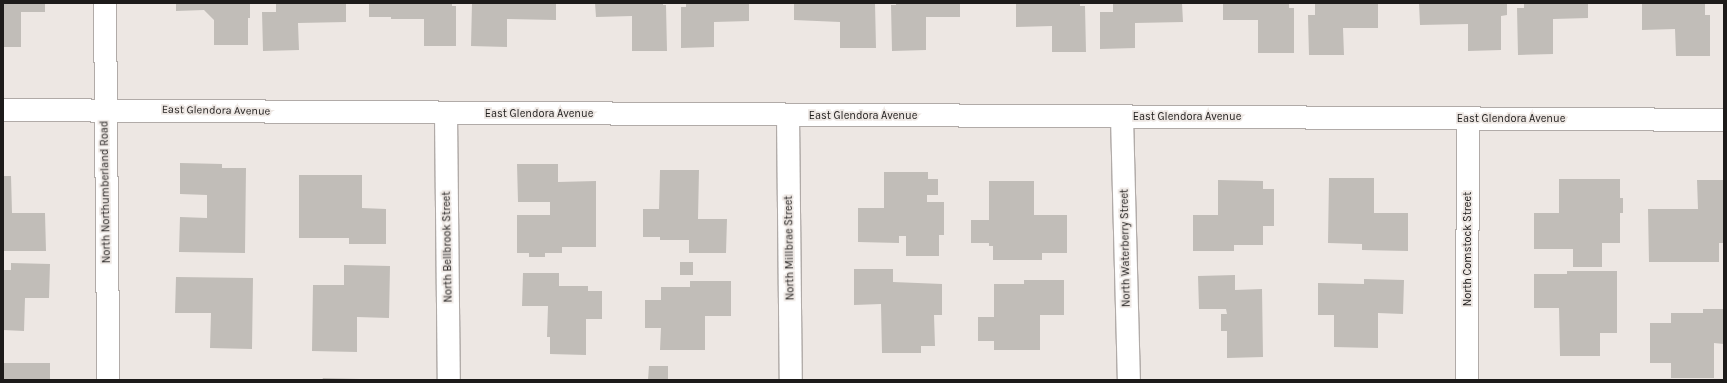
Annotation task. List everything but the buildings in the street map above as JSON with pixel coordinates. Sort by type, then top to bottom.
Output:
[{"type":"street","name":"North Northumberland Road","points":[[105,3],[108,380]]},
{"type":"street","name":"East Glendora Avenue","points":[[3,110],[788,116],[1724,120]]},
{"type":"street","name":"North Bellbrook Street","points":[[446,114],[449,380]]},
{"type":"street","name":"North Millbrae Street","points":[[788,116],[791,380]]},
{"type":"street","name":"North Waterberry Street","points":[[1122,117],[1129,380]]},
{"type":"street","name":"North Comstock Street","points":[[1467,380],[1468,119]]}]
